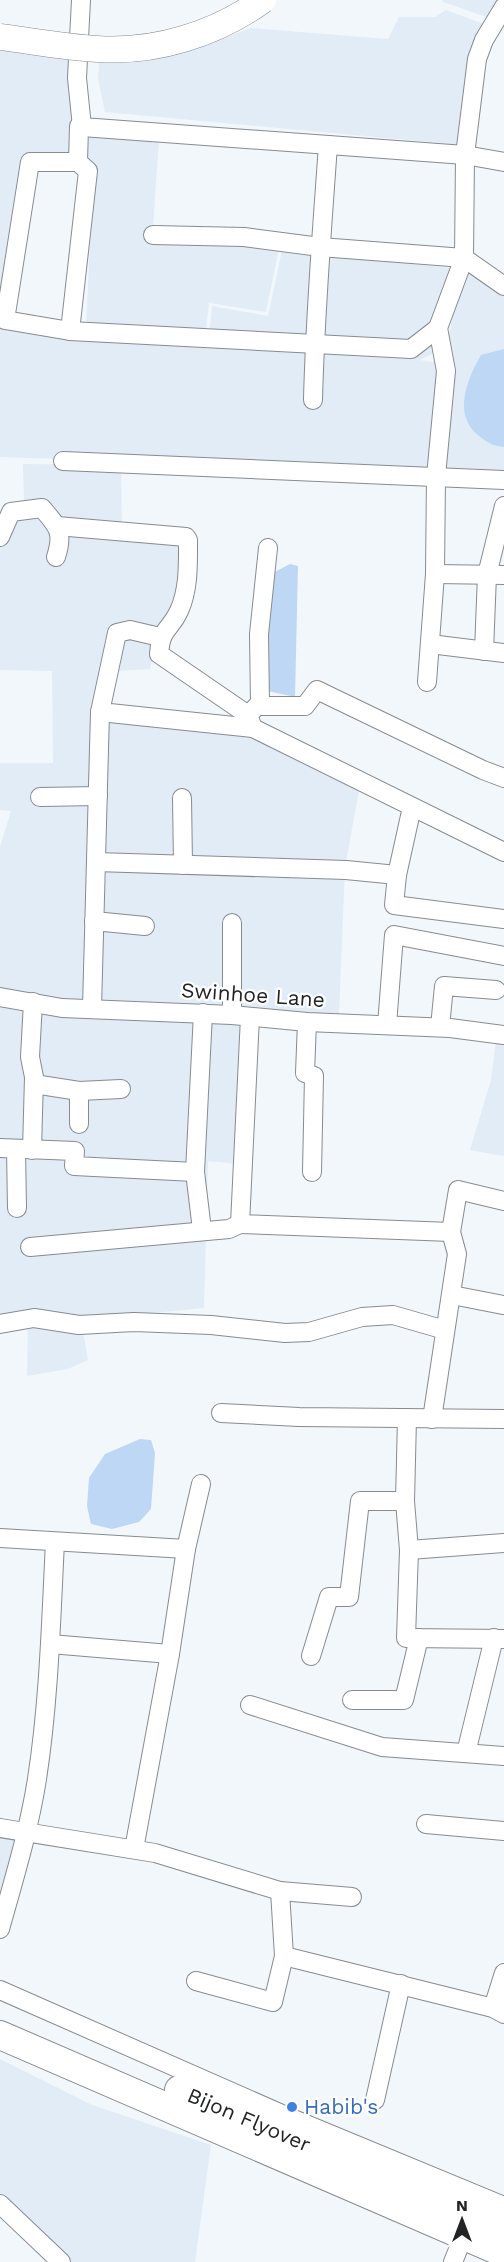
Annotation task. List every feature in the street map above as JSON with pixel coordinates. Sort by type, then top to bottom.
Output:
[{"type":"main road","points":[[0,37],[97,49],[140,48],[180,40],[200,33],[227,22],[263,0]]},
{"type":"main road","name":"Bijon Flyover","points":[[0,2014],[462,2226]]},
{"type":"main road","name":"Bijon Flyover","points":[[0,2035],[462,2226],[503,2229]]},
{"type":"street","points":[[78,162],[80,126],[82,126],[77,78],[81,0]]},
{"type":"street","points":[[427,682],[435,574],[436,476],[446,371],[438,328],[464,258],[465,155],[477,59],[484,40],[504,7]]},
{"type":"street","points":[[82,126],[465,155],[504,162]]},
{"type":"street","points":[[313,400],[314,345],[328,145]]},
{"type":"street","points":[[70,331],[88,171],[78,162],[30,162],[5,320],[70,331],[411,349],[438,328]]},
{"type":"street","points":[[153,235],[244,237],[320,247],[464,258],[504,286]]},
{"type":"street","points":[[63,460],[504,480]]},
{"type":"street","points":[[484,651],[504,506]]},
{"type":"street","points":[[0,537],[12,512],[42,508],[57,526],[60,543],[56,557]]},
{"type":"street","points":[[57,526],[186,537],[188,540],[188,579],[179,612],[160,637],[159,654],[254,716],[412,807],[504,852]]},
{"type":"street","points":[[254,716],[259,634],[268,548]]},
{"type":"street","points":[[435,574],[496,575]]},
{"type":"street","points":[[92,1008],[100,712],[117,633],[130,630],[160,637]]},
{"type":"street","points":[[430,644],[504,653]]},
{"type":"street","points":[[100,712],[254,716],[304,706],[317,690],[504,778]]},
{"type":"street","points":[[40,796],[98,796]]},
{"type":"street","points":[[182,798],[183,865]]},
{"type":"street","points":[[387,1025],[397,875],[412,807]]},
{"type":"street","points":[[96,862],[346,870],[397,875]]},
{"type":"street","points":[[394,905],[504,919]]},
{"type":"street","points":[[94,921],[145,926]]},
{"type":"street","points":[[232,923],[241,1016],[240,1224]]},
{"type":"street","points":[[394,936],[504,956]]},
{"type":"street","points":[[440,1027],[444,987],[496,990]]},
{"type":"street","name":"Swinhoe Lane","points":[[0,997],[62,1008],[202,1013],[307,1022],[440,1027],[504,1035]]},
{"type":"street","points":[[17,1208],[16,1149],[34,1084],[30,1057],[33,1002]]},
{"type":"street","points":[[201,1230],[195,1172],[202,1013]]},
{"type":"street","points":[[307,1022],[304,1073],[314,1076],[312,1172]]},
{"type":"street","points":[[34,1084],[79,1091],[121,1089]]},
{"type":"street","points":[[79,1091],[79,1124]]},
{"type":"street","points":[[16,1149],[75,1151],[74,1166],[195,1172]]},
{"type":"street","points":[[432,1419],[458,1254],[451,1232],[458,1190],[504,1201]]},
{"type":"street","points":[[30,1247],[229,1229],[240,1224],[451,1232]]},
{"type":"street","points":[[452,1295],[503,1305]]},
{"type":"street","points":[[0,1324],[34,1318],[80,1325],[134,1322],[211,1325],[285,1333],[309,1332],[362,1317],[393,1315],[445,1330]]},
{"type":"street","points":[[221,1413],[299,1417],[504,1419]]},
{"type":"street","points":[[407,1418],[405,1501],[409,1550],[406,1638],[499,1638],[466,1753]]},
{"type":"street","points":[[134,1849],[170,1654],[186,1549],[201,1484]]},
{"type":"street","points":[[311,1656],[329,1597],[349,1597],[360,1501],[405,1501]]},
{"type":"street","points":[[0,1538],[186,1549]]},
{"type":"street","points":[[0,1929],[26,1833],[37,1778],[50,1644],[55,1542]]},
{"type":"street","points":[[409,1550],[504,1543]]},
{"type":"street","points":[[352,1700],[404,1700],[419,1638]]},
{"type":"street","points":[[50,1644],[170,1654]]},
{"type":"street","points":[[250,1705],[381,1747],[504,1756]]},
{"type":"street","points":[[426,1824],[504,1831]]},
{"type":"street","points":[[0,1828],[155,1853],[280,1892],[352,1897]]},
{"type":"street","points":[[196,1981],[273,2002],[285,1956],[280,1892]]},
{"type":"street","points":[[285,1956],[498,2011],[504,1973]]},
{"type":"street","points":[[375,2100],[400,1984]]},
{"type":"street","points":[[0,1990],[285,2115],[503,2229]]},
{"type":"street","points":[[3,2212],[61,2262]]},
{"type":"street","points":[[453,2262],[462,2226]]},
{"type":"shaded area","points":[[443,0],[503,0],[489,18],[443,2]]},
{"type":"shaded area","points":[[446,10],[492,27],[485,51],[473,146],[105,112],[98,79],[100,52],[146,55],[194,49],[251,28],[388,39],[399,17],[435,17]]},
{"type":"shaded area","points":[[0,40],[79,50],[72,156],[26,159],[8,328],[403,359],[209,338],[212,306],[268,316],[282,250],[459,269],[440,350],[420,360],[433,362],[446,350],[463,264],[504,293],[504,470],[412,471],[0,457]]},
{"type":"shaded area","points":[[88,132],[159,139],[153,227],[279,249],[266,312],[209,303],[205,338],[86,329],[93,176],[85,158]]},
{"type":"shaded area","points":[[23,464],[121,465],[122,531],[186,537],[175,606],[158,630],[150,669],[101,672],[88,1001],[58,1000],[0,989],[0,847],[11,811],[0,810],[0,763],[53,763],[52,671],[0,670],[0,546],[24,503]]},
{"type":"shaded area","points":[[101,714],[253,728],[361,780],[345,867],[339,1015],[94,1000]]},
{"type":"shaded area","points":[[0,992],[72,1005],[257,1013],[249,1165],[208,1161],[204,1308],[81,1320],[88,1360],[68,1369],[27,1376],[28,1311],[0,1314]]},
{"type":"shaded area","points":[[496,1040],[504,1042],[504,1156],[470,1150],[491,1080]]},
{"type":"shaded area","points":[[0,1834],[25,1838],[0,1929]]},
{"type":"shaded area","points":[[0,2059],[92,2105],[211,2145],[195,2262],[67,2262],[0,2199]]},
{"type":"water","points":[[504,349],[504,447],[491,444],[479,436],[466,418],[464,407],[467,386],[481,355]]},
{"type":"water","points":[[290,564],[298,566],[295,697],[263,690],[269,575]]},
{"type":"water","points":[[140,1439],[151,1440],[155,1453],[151,1509],[139,1522],[112,1529],[91,1524],[87,1506],[89,1478],[105,1454]]},
{"type":"place","name":"Habib's","points":[[292,2107]]}]
